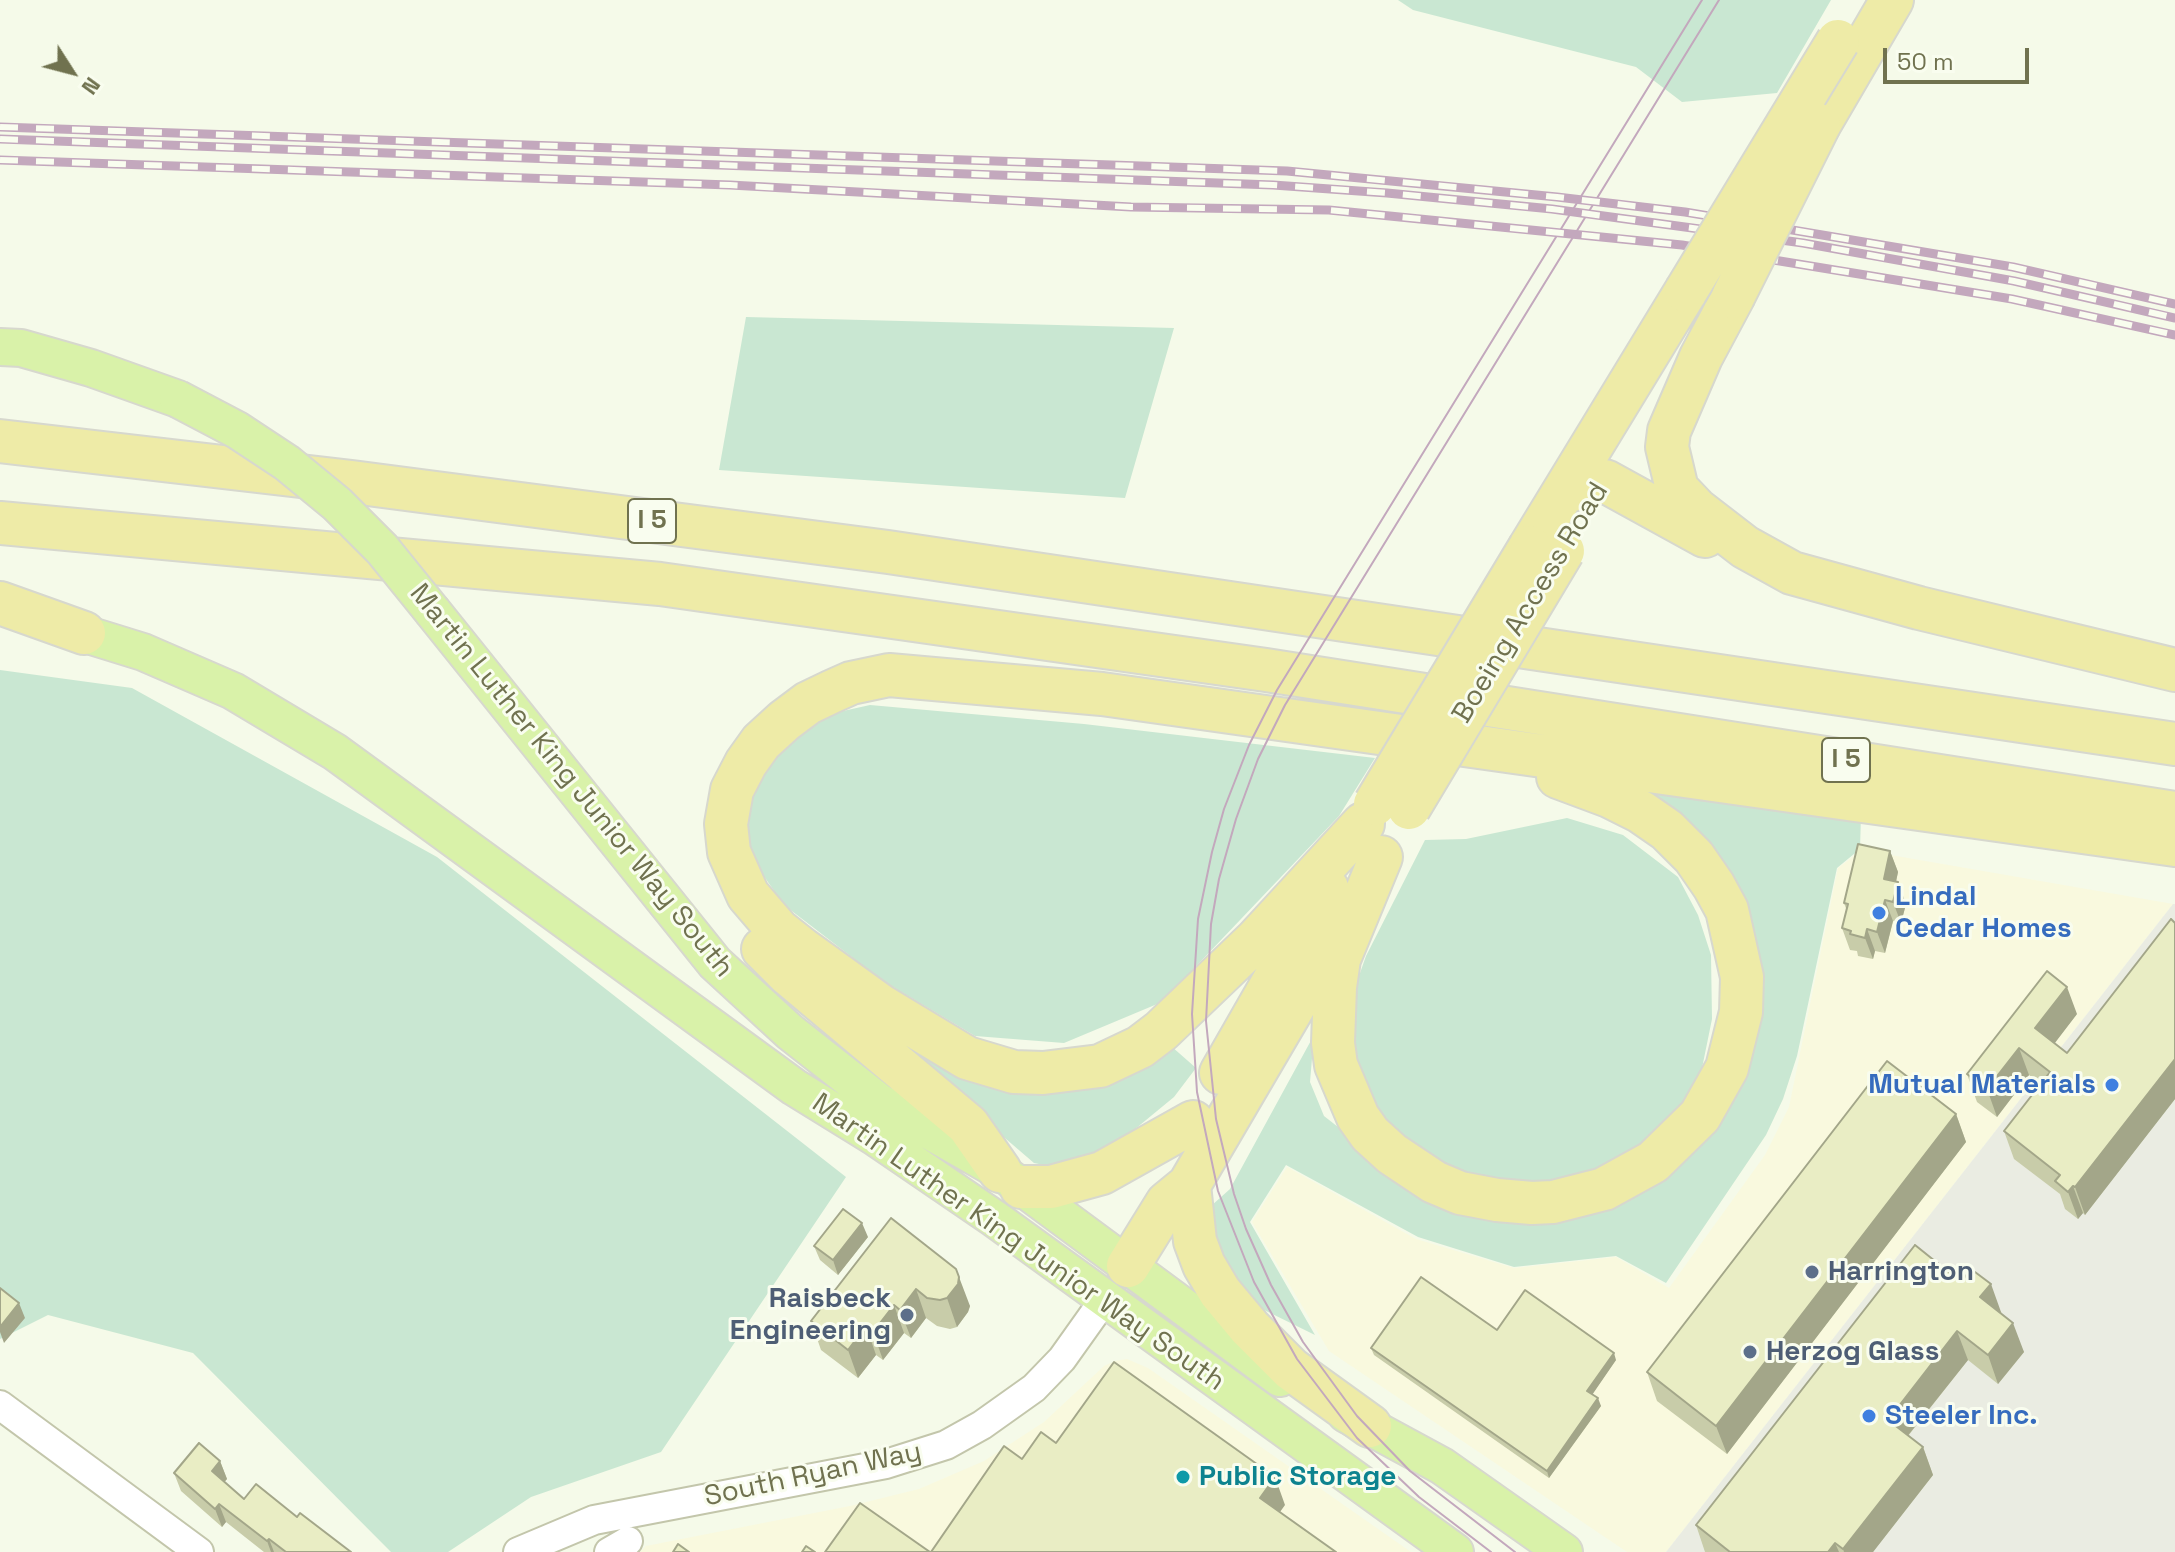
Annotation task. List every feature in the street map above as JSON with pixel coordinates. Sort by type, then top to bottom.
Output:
[{"type":"highway","name":"Boeing Access Road","points":[[1546,549],[1565,492],[1710,295],[1819,125],[1852,42],[1862,0]]},
{"type":"highway","name":"Boeing Access Road","points":[[1178,1194],[1163,1176],[1193,1122],[1382,823],[1546,549],[1605,481],[1852,42],[1892,0]]},
{"type":"highway","points":[[1710,295],[1701,357],[1669,431],[1667,447],[1677,489],[1697,510],[1745,547],[1792,573],[2175,670]]},
{"type":"highway","name":"I 5","points":[[0,441],[352,482],[872,550],[2175,744]]},
{"type":"highway","points":[[1565,492],[1605,481],[1703,535],[1745,547]]},
{"type":"highway","name":"I 5","points":[[0,523],[660,584],[1360,684],[2175,813]]},
{"type":"highway","points":[[0,545],[445,563]]},
{"type":"highway","points":[[660,584],[938,656],[1102,694]]},
{"type":"highway","points":[[0,603],[84,633]]},
{"type":"highway","points":[[1193,1122],[1102,1173],[1051,1187],[1010,1179],[968,1125],[788,974],[758,944],[718,892],[709,867],[707,807],[715,777],[749,725],[770,703],[798,682],[837,672],[889,675],[1102,694],[2175,845]]},
{"type":"highway","points":[[889,675],[851,683],[808,703],[761,742],[732,790],[726,824],[729,852],[748,895],[790,940],[881,1006],[936,1041],[967,1058],[993,1067],[1014,1072],[1073,1071],[1100,1066],[1140,1047],[1161,1031],[1382,823]]},
{"type":"highway","points":[[1349,731],[1560,777],[1641,812],[1667,830],[1694,857],[1727,910],[1742,977],[1741,1012],[1727,1068],[1700,1116],[1653,1162],[1604,1189],[1553,1202],[1497,1200],[1460,1193],[1434,1182],[1392,1154],[1370,1134],[1358,1117],[1336,1065],[1332,1017],[1339,959],[1382,823]]},
{"type":"highway","name":"Boeing Access Road","points":[[1128,1266],[1178,1194],[1382,823]]},
{"type":"highway","points":[[1178,1194],[1204,1265],[1220,1292],[1291,1369],[1370,1426]]},
{"type":"main road","name":"Martin Luther King Junior Way South","points":[[0,347],[21,348],[91,368],[178,399],[262,447],[337,504],[382,549],[715,963],[790,1032],[879,1102],[1010,1179],[1277,1377],[1442,1466],[1564,1552]]},
{"type":"main road","name":"Martin Luther King Junior Way South","points":[[0,610],[143,652],[233,691],[335,752],[794,1087],[875,1137],[983,1211],[1455,1552]]},
{"type":"main road","name":"Boeing Access Road","points":[[1104,1300],[1128,1266]]},
{"type":"street","name":"South Ryan Way","points":[[518,1552],[594,1520],[886,1464],[946,1445],[982,1425],[1034,1388],[1062,1359],[1104,1300]]},
{"type":"street","points":[[0,1405],[199,1552]]},
{"type":"shaded area","points":[[1398,0],[1831,0],[1777,93],[1682,102],[1636,67],[1413,10]]},
{"type":"shaded area","points":[[746,317],[1174,328],[1125,498],[719,470]]},
{"type":"shaded area","points":[[0,670],[132,688],[437,857],[846,1177],[661,1452],[531,1497],[448,1552],[391,1552],[193,1353],[48,1315],[0,1339]]},
{"type":"shaded area","points":[[870,705],[1084,724],[1375,758],[1339,816],[1162,1002],[1064,1043],[975,1036],[883,981],[784,905],[754,862],[745,826],[759,776],[807,719]]},
{"type":"shaded area","points":[[1636,788],[1861,815],[1860,849],[1837,868],[1797,1056],[1783,1099],[1766,1135],[1666,1283],[1616,1256],[1514,1267],[1418,1237],[1286,1165],[1250,1222],[1315,1335],[1256,1306],[1235,1277],[1207,1225],[1211,1206],[1230,1189],[1314,1035],[1310,1082],[1324,1116],[1407,1181],[1448,1202],[1671,1163],[1750,993]]},
{"type":"shaded area","points":[[1567,818],[1623,835],[1678,877],[1698,915],[1711,955],[1712,1019],[1700,1078],[1674,1116],[1625,1159],[1581,1176],[1530,1187],[1493,1185],[1407,1151],[1359,1086],[1348,1007],[1366,956],[1425,840],[1466,839]]},
{"type":"shaded area","points":[[1862,850],[2173,904],[1666,1552],[1627,1552],[1329,1351],[1252,1222],[1287,1167],[1416,1239],[1514,1268],[1616,1257],[1669,1288],[1765,1155],[1789,1107],[1838,868]]},
{"type":"shaded area","points":[[2173,904],[2175,1552],[1666,1552]]},
{"type":"shaded area","points":[[890,1030],[950,1067],[1171,1046],[1196,1068],[1174,1097],[1123,1139],[1094,1154],[1049,1166],[1034,1163],[886,1036]]},
{"type":"shaded area","name":"Public Storage","points":[[1127,1359],[1148,1368],[1411,1552],[640,1552],[646,1546],[850,1506],[919,1489],[984,1461],[1044,1422],[1104,1366]]},
{"type":"building","points":[[1858,844],[1890,851],[1884,879],[1898,882],[1893,902],[1885,900],[1877,932],[1867,929],[1865,938],[1842,928],[1848,904],[1844,903]]},
{"type":"building","points":[[2171,919],[2175,923],[2175,1059],[2068,1192],[2055,1181],[2060,1175],[2004,1131],[2050,1072],[2019,1048],[1987,1089],[1967,1074],[2047,971],[2067,987],[2035,1028],[2067,1053]]},
{"type":"building","name":"Harrington","points":[[1887,1061],[1956,1114],[1716,1426],[1647,1372]]},
{"type":"building","points":[[843,1209],[862,1223],[833,1260],[814,1246]]},
{"type":"building","points":[[891,1218],[956,1269],[958,1284],[947,1298],[940,1300],[927,1298],[916,1289],[900,1310],[894,1305],[873,1332],[866,1326],[848,1350],[811,1321]]},
{"type":"building","name":"Steeler Inc.","points":[[1915,1245],[1961,1282],[1971,1269],[1991,1284],[1980,1297],[2013,1323],[1988,1355],[1957,1331],[1888,1420],[1923,1447],[1843,1549],[1835,1543],[1828,1552],[1730,1552],[1696,1525]]},
{"type":"building","points":[[1421,1277],[1497,1330],[1525,1290],[1614,1353],[1587,1391],[1598,1398],[1547,1471],[1371,1348]]},
{"type":"building","points":[[0,1288],[19,1303],[0,1327]]},
{"type":"building","name":"Public Storage","points":[[1114,1362],[1275,1477],[1260,1498],[1336,1552],[931,1552],[1004,1446],[1022,1459],[1041,1432],[1056,1443]]},
{"type":"building","points":[[199,1443],[220,1461],[212,1471],[244,1499],[256,1484],[297,1517],[300,1513],[351,1552],[286,1552],[219,1504],[215,1509],[174,1473]]},
{"type":"building","points":[[860,1503],[930,1552],[825,1552]]},
{"type":"building","points":[[678,1544],[689,1552],[673,1552]]},
{"type":"tram line","points":[[1491,1552],[1419,1497],[1357,1438],[1297,1359],[1254,1282],[1218,1191],[1197,1092],[1192,1014],[1198,919],[1224,809],[1249,745],[1277,690],[1702,0]]},
{"type":"tram line","points":[[1515,1552],[1410,1471],[1357,1416],[1303,1342],[1271,1285],[1234,1194],[1216,1119],[1206,1021],[1211,924],[1219,879],[1236,819],[1258,759],[1285,705],[1719,0]]},
{"type":"railway","points":[[0,127],[1287,171],[1685,212],[2013,267],[2175,304]]},
{"type":"railway","points":[[0,139],[1273,185],[1387,193],[1552,209],[1803,243],[2014,281],[2175,318]]},
{"type":"railway","points":[[0,160],[730,185],[1131,207],[1329,210],[1682,245],[2012,299],[2175,335]]},
{"type":"place","name":"Lindal Cedar Homes","points":[[1879,913]]},
{"type":"place","name":"Mutual Materials","points":[[2112,1085]]},
{"type":"place","name":"Harrington","points":[[1812,1272]]},
{"type":"place","name":"Raisbeck Engineering","points":[[907,1315]]},
{"type":"place","name":"Herzog Glass","points":[[1750,1352]]},
{"type":"place","name":"Steeler Inc.","points":[[1869,1416]]},
{"type":"place","name":"Public Storage","points":[[1183,1477]]}]
